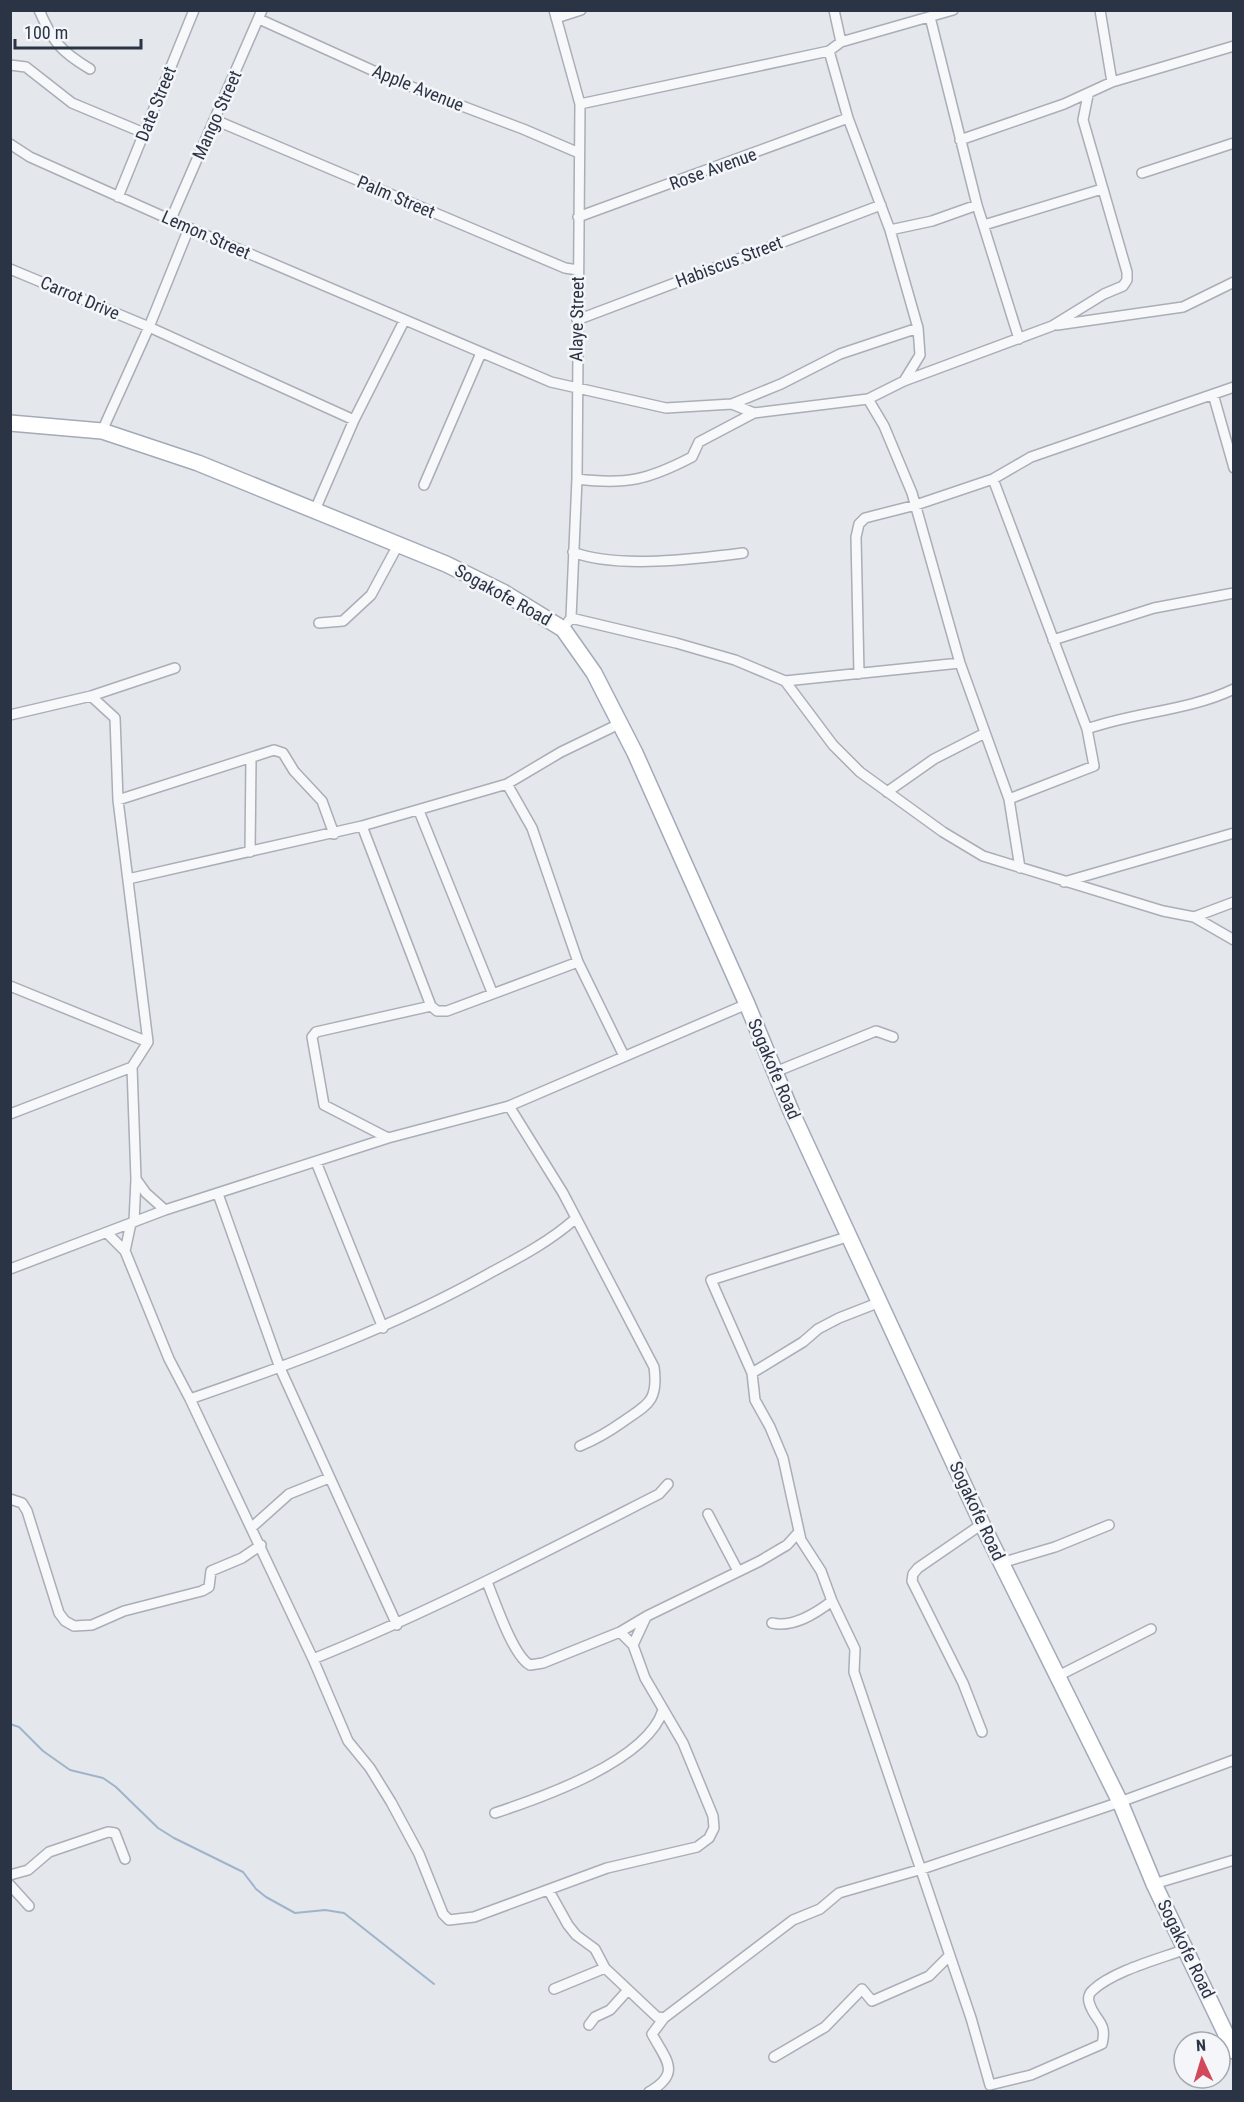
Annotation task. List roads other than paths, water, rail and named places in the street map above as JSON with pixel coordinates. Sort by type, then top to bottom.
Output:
[{"type":"main road","name":"Sogakofe Road","points":[[10,423],[102,431],[198,462],[398,545],[567,623],[619,724],[982,1524],[1060,1675],[1089,1743],[1120,1802],[1154,1884],[1233,2051]]},
{"type":"street","points":[[39,10],[52,39],[68,56],[90,69]]},
{"type":"street","name":"Date Street","points":[[117,197],[194,10]]},
{"type":"street","points":[[555,14],[581,10]]},
{"type":"street","points":[[834,10],[841,42]]},
{"type":"street","points":[[580,104],[829,51],[841,42],[953,10]]},
{"type":"street","points":[[1100,10],[1112,82]]},
{"type":"street","name":"Alaye Street","points":[[555,14],[580,104],[577,478],[567,623]]},
{"type":"street","name":"Mango Street","points":[[171,219],[261,15]]},
{"type":"street","name":"Apple Avenue","points":[[261,15],[396,81],[523,129],[579,153]]},
{"type":"street","points":[[930,17],[977,205],[1019,339]]},
{"type":"street","points":[[960,140],[1088,95],[1112,82],[1233,47]]},
{"type":"street","points":[[829,51],[848,118],[890,230],[918,328],[920,355],[904,381]]},
{"type":"street","points":[[10,65],[26,67],[72,103],[144,133]]},
{"type":"street","points":[[577,478],[610,483],[634,481],[692,457],[699,442],[754,413],[868,399],[904,381],[1052,326],[1104,294],[1123,286],[1127,280],[1125,262],[1083,120],[1088,95]]},
{"type":"street","name":"Rose Avenue","points":[[578,218],[848,118]]},
{"type":"street","name":"Palm Street","points":[[215,120],[555,263],[578,270]]},
{"type":"street","points":[[1142,172],[1233,142]]},
{"type":"street","name":"Lemon Street","points":[[10,144],[30,157],[117,197],[404,321],[576,389],[666,408],[732,404]]},
{"type":"street","points":[[984,225],[1102,189]]},
{"type":"street","name":"Habiscus Street","points":[[577,320],[881,205]]},
{"type":"street","points":[[890,230],[932,221],[977,205]]},
{"type":"street","points":[[102,431],[149,327],[189,228]]},
{"type":"street","name":"Carrot Drive","points":[[10,269],[149,327],[354,420]]},
{"type":"street","points":[[1052,326],[1183,307],[1233,282]]},
{"type":"street","points":[[315,510],[354,420],[404,321]]},
{"type":"street","points":[[732,404],[781,384],[840,354],[918,328]]},
{"type":"street","points":[[424,485],[481,353]]},
{"type":"street","points":[[859,674],[856,537],[859,524],[865,518],[916,505],[993,479],[1031,457],[1233,387]]},
{"type":"street","points":[[1213,394],[1233,468]]},
{"type":"street","points":[[868,399],[884,426],[916,505],[960,663],[1009,798],[1020,868]]},
{"type":"street","points":[[732,404],[754,413]]},
{"type":"street","points":[[993,479],[1087,729],[1094,766],[1009,798]]},
{"type":"street","points":[[319,623],[343,621],[371,595],[398,545]]},
{"type":"street","points":[[573,552],[606,561],[662,560],[743,553]]},
{"type":"street","points":[[1053,640],[1155,609],[1233,593]]},
{"type":"street","points":[[567,623],[676,642],[735,660],[784,681],[960,663]]},
{"type":"street","points":[[10,715],[90,696],[175,668]]},
{"type":"street","points":[[784,681],[833,745],[860,772],[983,856],[1064,882],[1194,917],[1233,940]]},
{"type":"street","points":[[1087,729],[1114,719],[1212,700],[1233,689]]},
{"type":"street","points":[[90,696],[115,718],[118,800],[148,1042],[132,1067],[136,1179],[133,1223],[125,1251]]},
{"type":"street","points":[[128,879],[334,834],[419,812],[507,784],[551,758],[619,724]]},
{"type":"street","points":[[887,792],[934,759],[986,733]]},
{"type":"street","points":[[118,800],[274,750],[283,753],[294,771],[322,801],[334,834]]},
{"type":"street","points":[[250,852],[251,759]]},
{"type":"street","points":[[507,784],[532,828],[578,962],[624,1056]]},
{"type":"street","points":[[419,812],[492,992]]},
{"type":"street","points":[[362,826],[430,1006],[437,1011],[447,1011],[492,992],[578,962]]},
{"type":"street","points":[[1064,882],[1233,833]]},
{"type":"street","points":[[1194,917],[1233,902]]},
{"type":"street","points":[[10,986],[148,1042]]},
{"type":"street","points":[[10,1269],[165,1210],[388,1138],[509,1106],[747,1004]]},
{"type":"street","points":[[388,1138],[324,1106],[312,1037],[316,1032],[430,1006]]},
{"type":"street","points":[[775,1072],[876,1031],[893,1037]]},
{"type":"street","points":[[10,1114],[132,1067]]},
{"type":"street","points":[[509,1106],[563,1193],[575,1219],[627,1311],[655,1374],[655,1388],[645,1409],[604,1436],[580,1446]]},
{"type":"street","points":[[316,1162],[383,1328]]},
{"type":"street","points":[[136,1179],[146,1193],[165,1210]]},
{"type":"street","points":[[218,1194],[280,1368],[397,1625]]},
{"type":"street","points":[[190,1399],[280,1368],[383,1328],[460,1290],[554,1237],[575,1219]]},
{"type":"street","points":[[107,1233],[125,1251],[169,1359],[261,1545],[348,1741],[370,1768],[391,1802],[418,1854],[443,1914],[448,1920],[474,1917],[607,1868],[697,1847],[709,1838],[714,1828],[711,1809],[690,1759],[645,1678],[633,1645],[620,1632]]},
{"type":"street","points":[[850,1236],[711,1280],[752,1373],[755,1400],[783,1458],[798,1533],[822,1571],[832,1601],[855,1649],[854,1672],[922,1869],[990,2088],[1031,2075],[1102,2044],[1103,2026],[1089,2004],[1089,1994],[1093,1989],[1118,1975],[1186,1949]]},
{"type":"street","points":[[752,1373],[829,1323],[880,1302]]},
{"type":"street","points":[[252,1528],[289,1494],[329,1478]]},
{"type":"street","points":[[313,1659],[397,1625],[487,1582],[659,1494],[668,1484]]},
{"type":"street","points":[[10,1499],[22,1503],[27,1511],[59,1613],[65,1621],[74,1626],[92,1625],[124,1611],[202,1591],[209,1587],[211,1571],[242,1558],[261,1545]]},
{"type":"street","points":[[708,1514],[738,1571]]},
{"type":"street","points":[[981,1732],[963,1683],[912,1581],[918,1568],[982,1524]]},
{"type":"street","points":[[1002,1563],[1054,1547],[1109,1525]]},
{"type":"street","points":[[487,1582],[524,1662],[530,1665],[543,1663],[620,1632],[787,1545],[798,1533]]},
{"type":"street","points":[[772,1623],[784,1626],[818,1612],[832,1601]]},
{"type":"street","points":[[633,1645],[647,1616]]},
{"type":"street","points":[[1060,1675],[1150,1629]]},
{"type":"street","points":[[495,1814],[552,1793],[611,1763],[656,1728],[663,1710]]},
{"type":"street","points":[[649,2091],[660,2085],[669,2074],[669,2065],[652,2034],[664,2018],[794,1920],[820,1909],[839,1893],[922,1869],[1120,1802],[1233,1760]]},
{"type":"street","points":[[10,1875],[28,1870],[49,1852],[108,1832],[115,1833],[125,1859]]},
{"type":"street","points":[[1154,1884],[1233,1860]]},
{"type":"street","points":[[10,1885],[29,1906]]},
{"type":"street","points":[[549,1891],[568,1925],[576,1935],[595,1949],[605,1968],[657,2017],[664,2018]]},
{"type":"street","points":[[774,2058],[825,2027],[862,1989],[872,2001],[929,1976],[949,1956]]},
{"type":"street","points":[[554,1989],[605,1968]]},
{"type":"street","points":[[589,2025],[594,2017],[610,2010],[628,1990]]},
{"type":"waterway","points":[[10,1724],[19,1727],[43,1751],[70,1770],[103,1778],[116,1787],[158,1828],[243,1872],[256,1889],[266,1897],[295,1913],[325,1910],[344,1913],[434,1984]]}]
